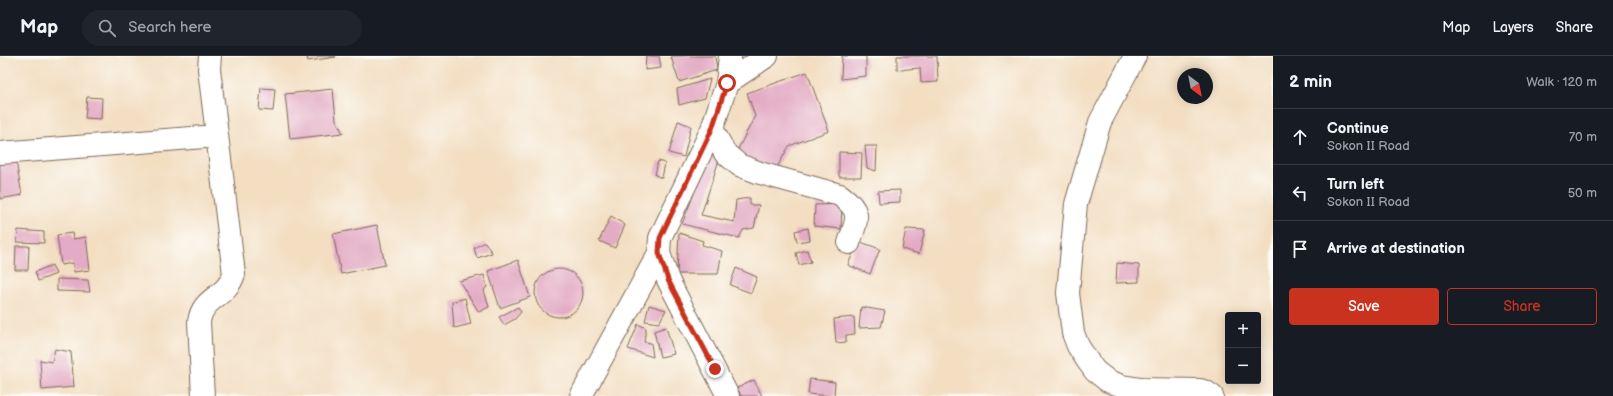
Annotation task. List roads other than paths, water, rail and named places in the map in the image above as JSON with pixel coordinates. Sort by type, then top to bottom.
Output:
[{"type":"street","points":[[203,396],[198,322],[200,314],[207,303],[224,291],[230,284],[234,274],[208,69],[210,56]]},
{"type":"street","points":[[728,396],[668,280],[659,253],[660,238],[712,129],[727,83],[730,56]]},
{"type":"street","points":[[727,83],[767,56]]},
{"type":"street","points":[[1135,56],[1100,122],[1076,204],[1068,293],[1073,333],[1078,346],[1095,371],[1108,381],[1122,386],[1141,388],[1200,390],[1212,396]]},
{"type":"street","points":[[712,129],[725,153],[739,165],[760,173],[840,195],[849,201],[854,207],[857,218],[849,243]]},
{"type":"street","points":[[0,153],[217,136]]},
{"type":"street","points":[[582,396],[659,253]]}]
